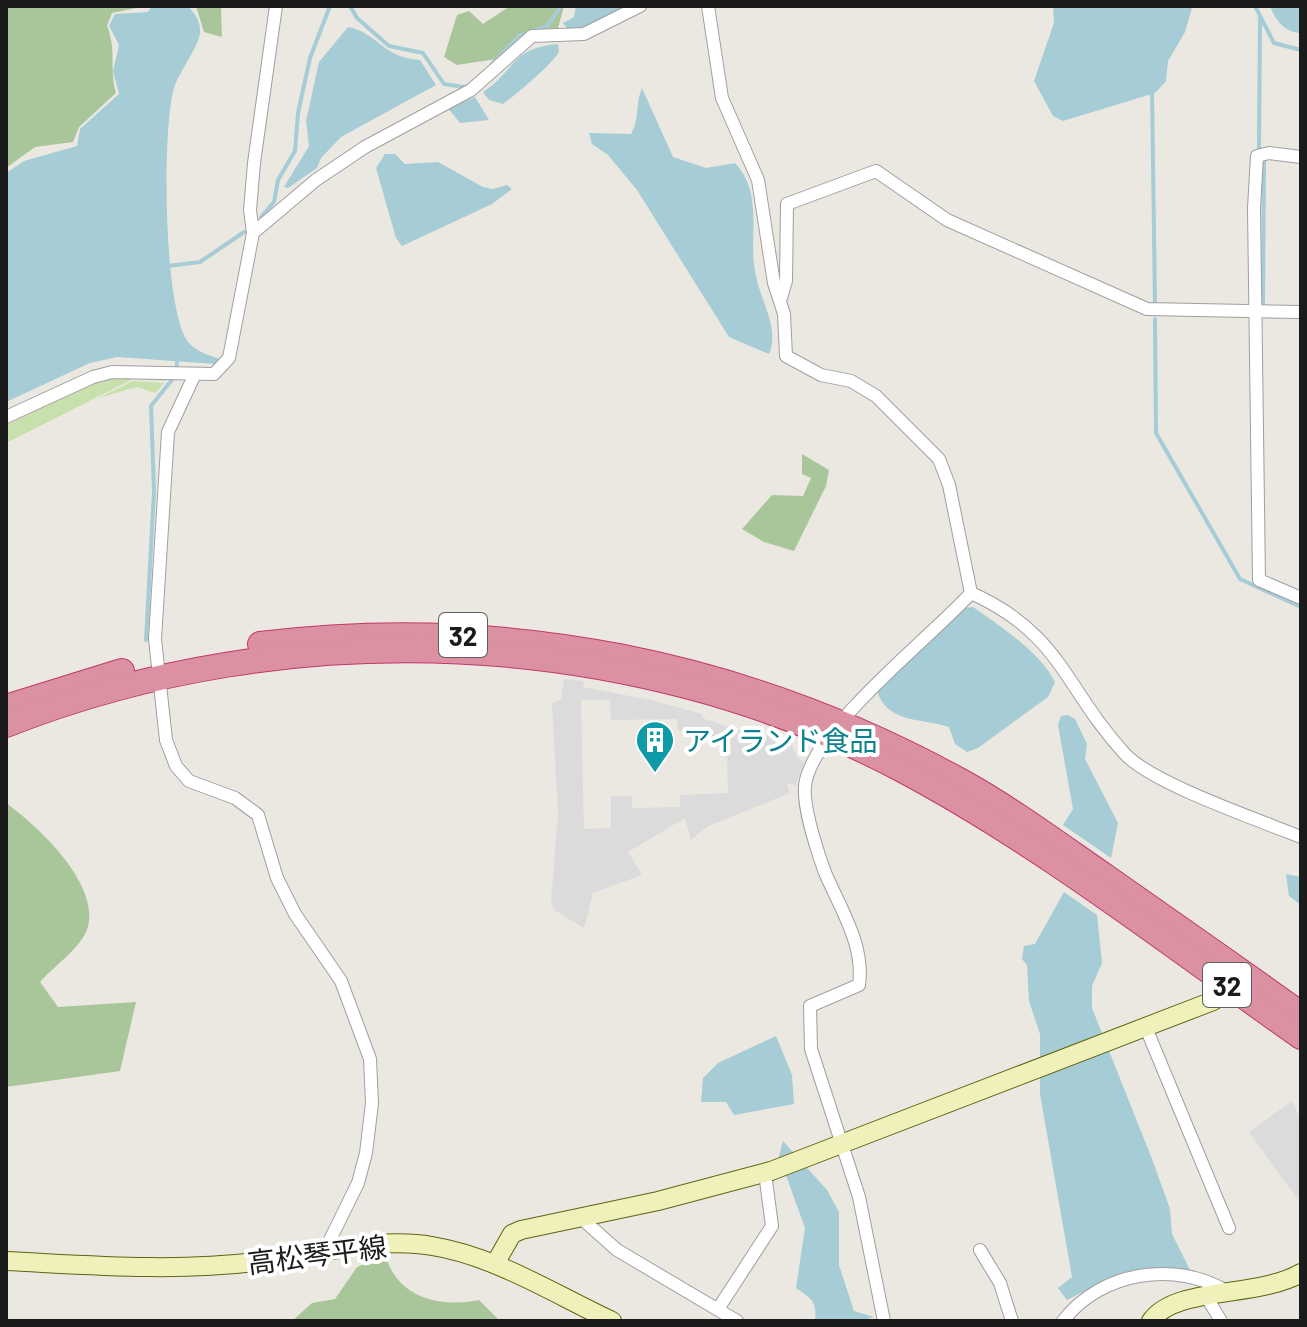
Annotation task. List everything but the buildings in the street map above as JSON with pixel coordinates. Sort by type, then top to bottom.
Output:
[{"type":"highway","name":"32","points":[[6,707],[158,669],[337,635],[436,634],[516,639],[602,651],[675,667],[777,698],[836,730],[963,782],[1058,843],[1239,982],[1301,1037]]},
{"type":"highway","name":"32","points":[[6,725],[158,669]]},
{"type":"highway","name":"32","points":[[1239,982],[1301,1014]]},
{"type":"street","points":[[6,417],[93,377],[112,372],[214,374],[229,358],[253,233],[250,210],[254,163],[276,6]]},
{"type":"street","points":[[253,233],[316,180],[365,147],[471,90],[532,36],[584,34],[640,6]]},
{"type":"street","points":[[708,6],[722,98],[758,180],[774,283],[781,298],[786,356],[821,375],[851,381],[876,396],[939,459],[949,485],[971,593]]},
{"type":"street","points":[[1301,157],[1269,153],[1257,156],[1256,311],[1259,580],[1301,598]]},
{"type":"street","points":[[781,298],[786,281],[787,204],[876,171],[947,220],[1147,309],[1301,312]]},
{"type":"street","points":[[195,374],[168,432],[155,639],[166,740],[176,766],[189,781],[235,798],[258,815],[277,878],[295,914],[341,981],[370,1059],[372,1103],[366,1153],[358,1183],[324,1252]]},
{"type":"street","points":[[884,1321],[862,1211],[844,1145],[811,1049],[808,1014],[817,1002],[859,985],[861,968],[844,911],[820,857],[805,799],[805,782],[818,751],[836,730],[971,593]]},
{"type":"street","points":[[971,593],[1004,608],[1052,651],[1126,755],[1150,774],[1301,837]]},
{"type":"street","points":[[495,1264],[512,1234],[768,1172],[1213,1001],[1239,982]]},
{"type":"street","points":[[1146,1028],[1229,1228]]},
{"type":"street","points":[[718,1309],[772,1226],[768,1172]]},
{"type":"street","points":[[581,1218],[617,1250],[737,1321]]},
{"type":"street","name":"高松琴平線","points":[[6,1261],[169,1268],[255,1262],[405,1243],[455,1251],[495,1264],[612,1321]]},
{"type":"street","points":[[980,1250],[1000,1283],[1012,1321]]},
{"type":"street","points":[[1063,1321],[1073,1307],[1097,1291],[1140,1274],[1172,1272],[1205,1278],[1228,1293]]},
{"type":"street","points":[[1151,1321],[1169,1304],[1266,1288],[1301,1273]]},
{"type":"street","points":[[1206,1296],[1221,1321]]},
{"type":"green space","points":[[6,6],[146,6],[112,13],[107,26],[112,44],[116,93],[79,127],[73,142],[35,147],[6,168]]},
{"type":"green space","points":[[196,6],[221,6],[222,37],[204,32]]},
{"type":"green space","points":[[510,6],[564,6],[558,28],[539,29],[518,39],[496,59],[457,65],[444,57],[457,15],[469,11],[483,24]]},
{"type":"green space","points":[[116,377],[170,377],[165,381],[133,379],[6,443],[6,425],[89,384]]},
{"type":"green space","points":[[133,381],[164,383],[155,393],[137,387],[98,398]]},
{"type":"green space","points":[[802,454],[829,470],[826,486],[794,551],[764,542],[742,529],[772,495],[803,496],[811,478],[802,474]]},
{"type":"green space","points":[[6,803],[50,842],[77,878],[86,897],[89,915],[86,932],[71,952],[40,982],[58,1007],[136,1002],[120,1071],[6,1087]]},
{"type":"green space","points":[[386,1256],[400,1282],[422,1297],[450,1302],[479,1300],[500,1321],[292,1321],[312,1303],[335,1299],[357,1267]]},
{"type":"shaded area","points":[[564,679],[584,681],[583,687],[655,701],[702,714],[702,718],[759,737],[763,733],[791,742],[797,757],[804,762],[796,785],[787,784],[790,793],[708,826],[691,840],[685,818],[628,852],[642,875],[593,893],[584,928],[554,910],[551,900],[558,815],[552,703],[561,700]],"holes":[[[581,700],[610,700],[611,720],[677,719],[678,731],[693,730],[693,741],[726,741],[731,747],[731,755],[727,755],[728,793],[680,795],[680,807],[632,808],[632,796],[611,796],[611,828],[584,829]]]},
{"type":"shaded area","points":[[1292,1101],[1301,1120],[1301,1204],[1249,1132]]},
{"type":"water","points":[[152,6],[188,6],[200,25],[199,38],[174,88],[170,110],[167,178],[169,258],[180,323],[188,342],[199,351],[220,359],[216,364],[117,357],[90,363],[6,402],[6,173],[24,161],[77,146],[80,129],[119,94],[113,71],[119,45],[109,26],[115,14],[148,12]]},
{"type":"water","points":[[576,6],[626,6],[587,27],[568,30],[563,23],[574,17]]},
{"type":"water","points":[[1053,6],[1192,8],[1185,32],[1168,61],[1166,81],[1155,93],[1063,121],[1053,116],[1034,81],[1054,23]]},
{"type":"water","points":[[1270,6],[1301,6],[1301,33],[1281,25]]},
{"type":"water","points":[[348,27],[367,34],[397,55],[420,60],[436,85],[341,137],[321,158],[317,168],[288,188],[284,187],[309,146],[306,121],[319,62]]},
{"type":"water","points":[[558,44],[559,52],[548,65],[503,104],[489,100],[483,92],[523,55],[543,46]]},
{"type":"water","points":[[642,88],[673,157],[706,168],[735,163],[744,175],[752,203],[756,276],[771,325],[769,354],[729,337],[637,190],[608,155],[592,144],[589,133],[631,134]]},
{"type":"water","points":[[475,97],[489,120],[460,123],[448,108]]},
{"type":"water","points":[[385,154],[395,154],[405,164],[438,162],[483,187],[493,189],[507,185],[512,189],[492,204],[402,246],[396,238],[376,168]]},
{"type":"water","points":[[973,607],[1029,650],[1055,682],[1048,697],[978,748],[967,752],[955,744],[949,727],[897,714],[888,709],[877,690],[964,608]]},
{"type":"water","points":[[1068,715],[1075,719],[1087,744],[1085,759],[1118,823],[1111,858],[1063,825],[1073,809],[1058,725],[1061,716]]},
{"type":"water","points":[[1286,874],[1301,877],[1301,905],[1289,896]]},
{"type":"water","points":[[1064,892],[1097,915],[1102,963],[1092,986],[1092,1008],[1170,1209],[1172,1234],[1191,1272],[1156,1269],[1127,1273],[1067,1300],[1058,1288],[1072,1277],[1040,1094],[1040,1034],[1029,1001],[1027,965],[1022,959],[1024,946],[1035,944]]},
{"type":"water","points":[[776,1036],[792,1075],[794,1104],[734,1115],[726,1102],[701,1102],[703,1078],[718,1063]]},
{"type":"water","points":[[783,1141],[827,1190],[839,1212],[839,1265],[854,1311],[874,1317],[859,1321],[815,1321],[812,1301],[796,1288],[805,1228],[779,1156]]},
{"type":"waterway","points":[[261,217],[274,202],[278,180],[295,151],[298,113],[310,58],[330,6]]},
{"type":"waterway","points":[[350,6],[357,18],[389,46],[423,53],[444,84],[464,87]]},
{"type":"waterway","points":[[492,64],[519,36],[547,26],[561,6]]},
{"type":"waterway","points":[[1255,6],[1274,43],[1301,50]]},
{"type":"waterway","points":[[1259,149],[1260,18]]},
{"type":"waterway","points":[[1152,90],[1155,305]]},
{"type":"waterway","points":[[1263,306],[1264,161]]},
{"type":"waterway","points":[[168,266],[200,262],[244,232]]},
{"type":"waterway","points":[[1155,319],[1156,433],[1240,579],[1301,607]]},
{"type":"waterway","points":[[146,640],[154,491],[151,406],[175,376],[178,356]]},
{"type":"place","name":"アイランド食品","points":[[655,774]]}]
